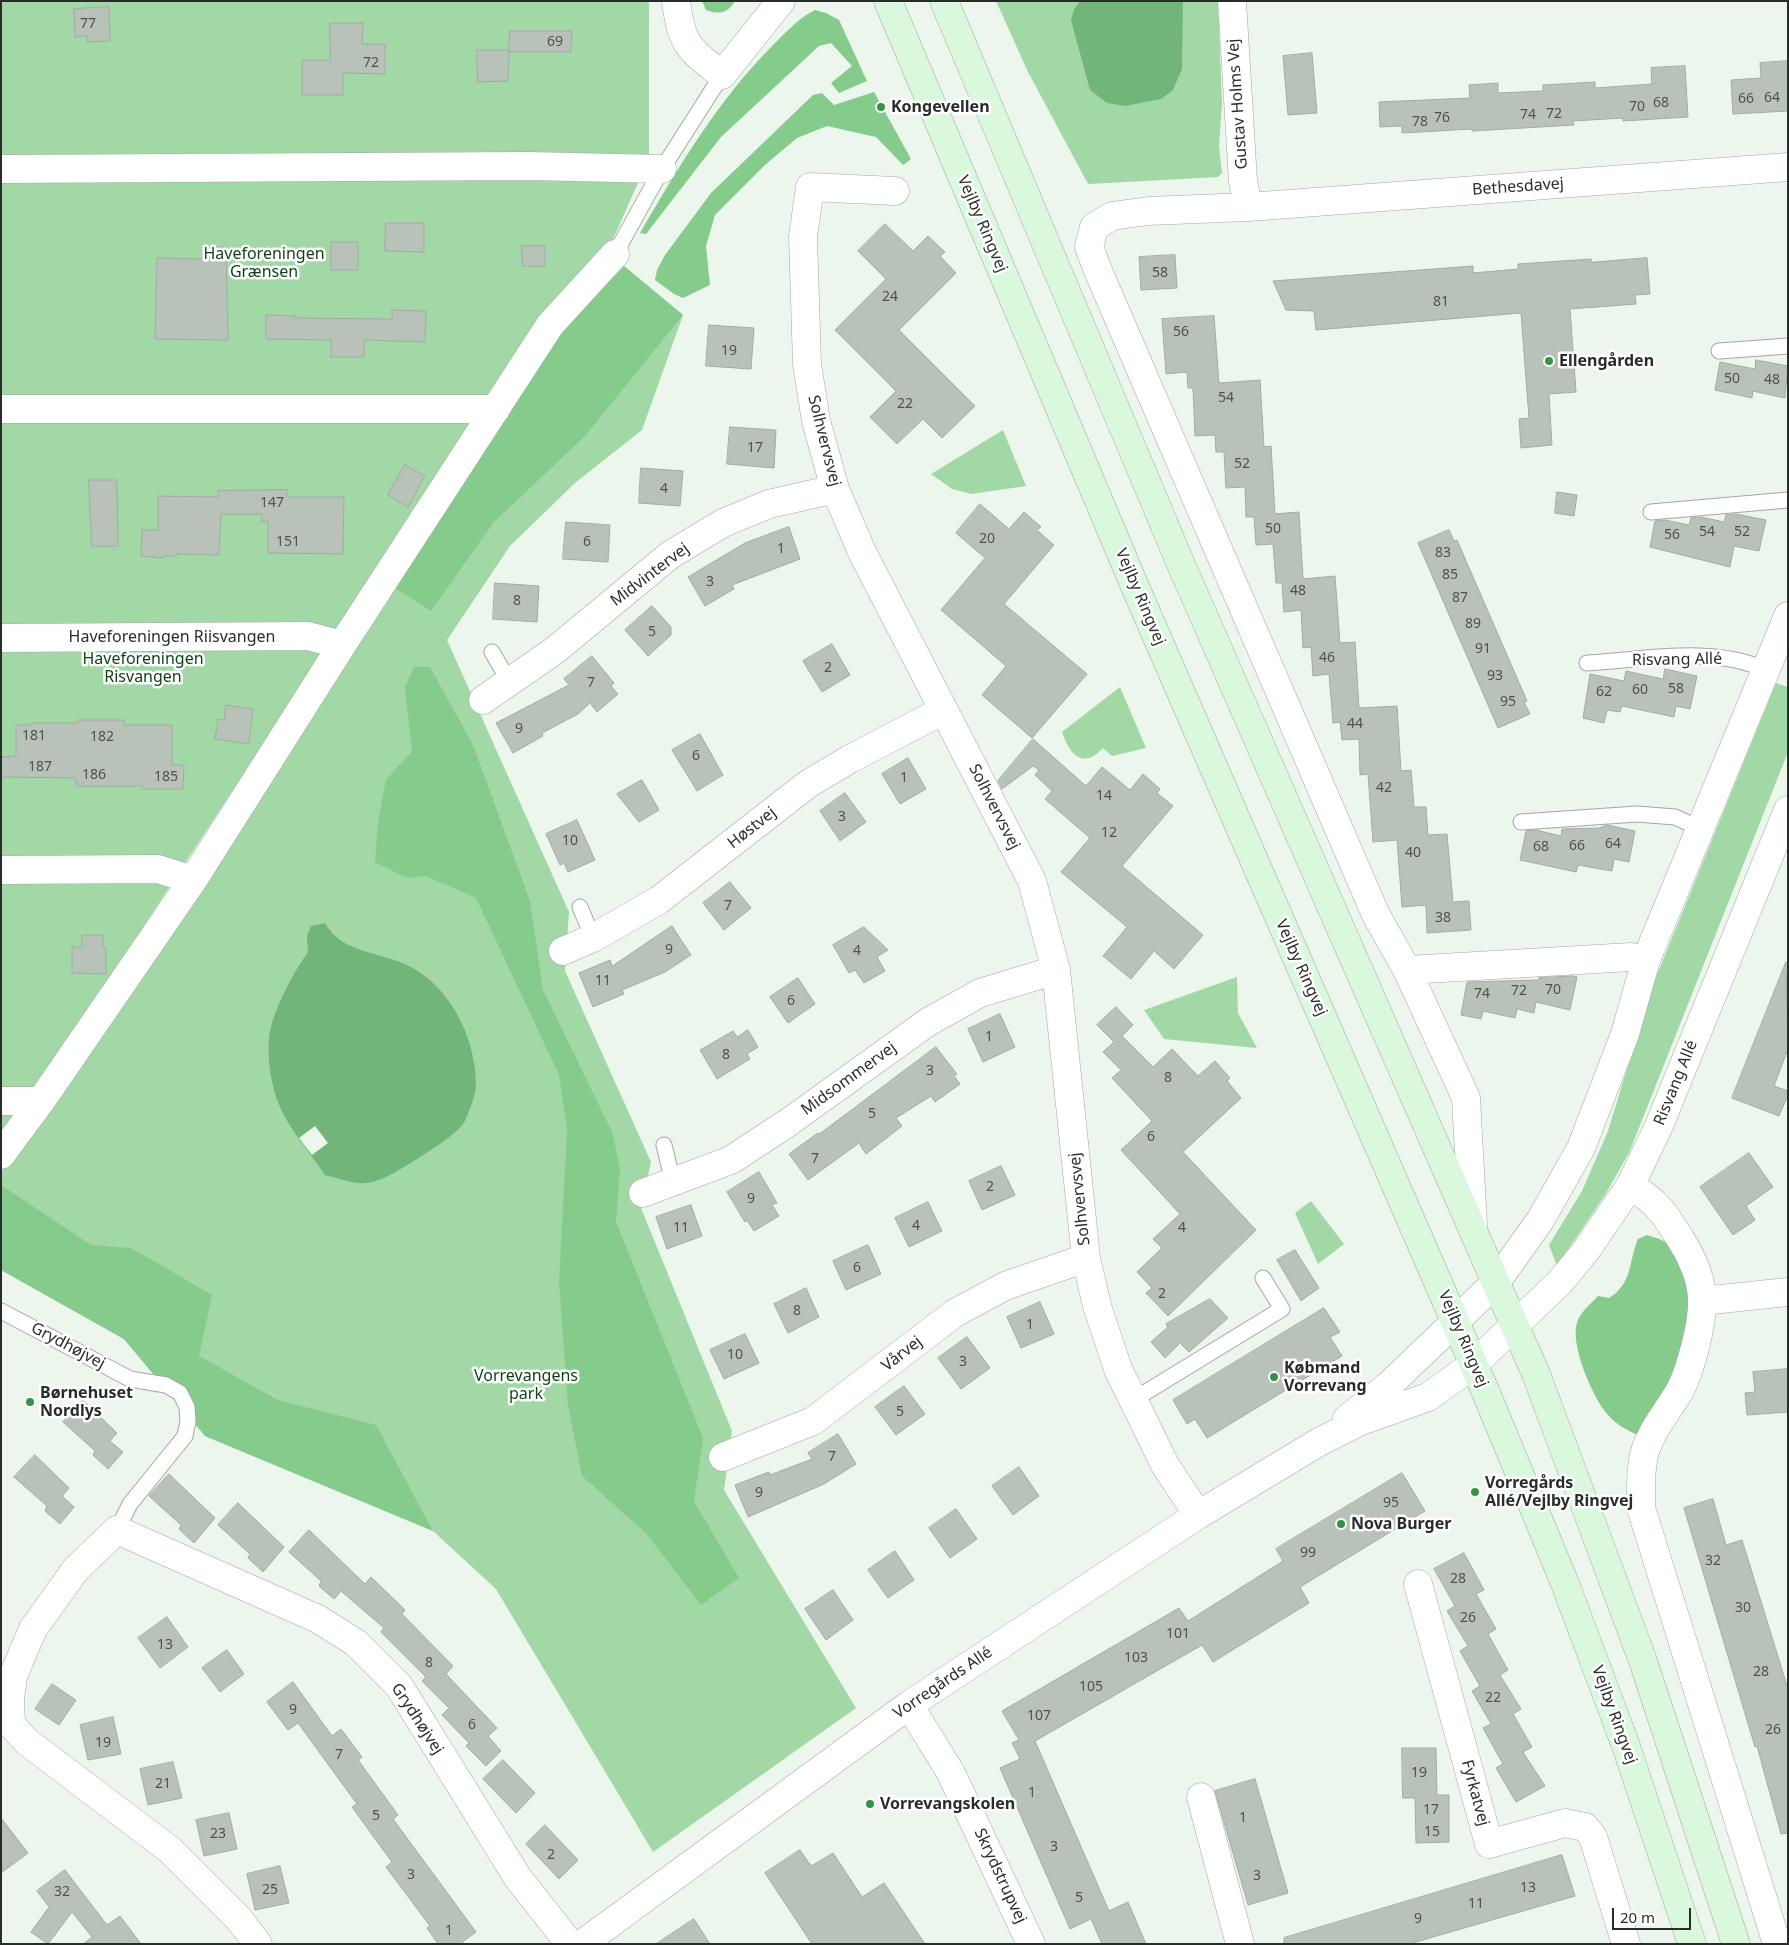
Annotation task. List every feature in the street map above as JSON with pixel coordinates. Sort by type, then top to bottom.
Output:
[{"type":"main road","name":"Vejlby Ringvej","points":[[888,1],[1128,571],[1456,1321],[1564,1581],[1626,1746],[1692,1944]]},
{"type":"main road","points":[[944,1],[1180,562],[1516,1326],[1612,1573],[1736,1944]]},
{"type":"street","points":[[676,1],[682,36],[692,51],[722,75],[781,1]]},
{"type":"street","name":"Gustav Holms Vej","points":[[1232,1],[1243,187],[1248,207]]},
{"type":"street","points":[[1,169],[528,166],[662,169]]},
{"type":"street","name":"Bethesdavej","points":[[1248,207],[1788,167]]},
{"type":"street","name":"Solhvervsvej","points":[[896,191],[810,187],[803,237],[808,364],[816,421],[836,489],[862,552],[1032,881],[1056,970],[1086,1258],[1097,1306],[1115,1360],[1133,1400],[1165,1465],[1198,1515]]},
{"type":"street","points":[[1248,207],[1148,211],[1112,216],[1094,227],[1089,247],[1376,915],[1407,970],[1466,1098],[1473,1225]]},
{"type":"street","points":[[1,1155],[42,1101],[193,880],[342,645],[550,325],[615,254]]},
{"type":"street","points":[[1,408],[496,410]]},
{"type":"street","name":"Midvintervej","points":[[483,700],[554,651],[670,556],[723,523],[769,504],[836,489]]},
{"type":"street","points":[[1497,1281],[1541,1219],[1581,1148],[1625,1034],[1646,960],[1776,656],[1788,616]]},
{"type":"street","name":"Haveforeningen Riisvangen","points":[[1,638],[308,636],[342,645]]},
{"type":"street","name":"Høstvej","points":[[562,951],[593,938],[659,900],[808,784],[850,759],[944,710]]},
{"type":"street","name":"Risvang Allé","points":[[1474,1364],[1559,1283],[1585,1252],[1630,1186],[1658,1128],[1788,810]]},
{"type":"street","points":[[1,870],[158,868],[193,880]]},
{"type":"street","points":[[1407,970],[1631,957],[1646,960]]},
{"type":"street","name":"Midsommervej","points":[[643,1192],[731,1160],[789,1122],[928,1022],[980,993],[1056,970]]},
{"type":"street","points":[[1,1101],[42,1101]]},
{"type":"street","points":[[1630,1186],[1651,1198],[1669,1220],[1686,1248],[1697,1274],[1702,1301],[1694,1352],[1680,1391],[1658,1425],[1644,1454],[1640,1479],[1641,1508],[1777,1944]]},
{"type":"street","name":"Vårvej","points":[[723,1458],[812,1421],[955,1313],[1006,1286],[1086,1258]]},
{"type":"street","name":"Vorregårds Allé","points":[[1319,1442],[1388,1386],[1497,1281]]},
{"type":"street","points":[[1702,1301],[1788,1292]]},
{"type":"street","name":"Vorregårds Allé","points":[[582,1944],[909,1705],[1198,1515],[1319,1442],[1361,1421],[1420,1401],[1474,1364]]},
{"type":"street","name":"Grydhøjvej","points":[[258,1944],[239,1919],[170,1850],[6,1725],[13,1676],[33,1629],[76,1569],[117,1530],[318,1619],[356,1643],[399,1686],[518,1878],[570,1944]]},
{"type":"street","name":"Fyrkatvej","points":[[1418,1584],[1489,1844],[1565,1823],[1585,1827],[1593,1837],[1626,1944]]},
{"type":"street","name":"Skrydstrupvej","points":[[909,1705],[951,1773],[1031,1944]]},
{"type":"street","points":[[1201,1797],[1240,1944]]},
{"type":"lane","points":[[615,254],[662,169],[722,75]]},
{"type":"lane","points":[[1719,351],[1788,346]]},
{"type":"lane","points":[[1651,512],[1788,500]]},
{"type":"lane","points":[[492,652],[510,681]]},
{"type":"lane","name":"Risvang Allé","points":[[1587,663],[1704,656],[1743,660],[1776,656]]},
{"type":"lane","points":[[1521,822],[1637,814],[1675,817],[1701,829]]},
{"type":"lane","points":[[580,907],[593,938]]},
{"type":"lane","points":[[664,1145],[672,1182]]},
{"type":"lane","points":[[1133,1400],[1282,1309],[1263,1278]]},
{"type":"lane","name":"Grydhøjvej","points":[[1,1311],[130,1378],[166,1385],[180,1392],[187,1407],[188,1421],[185,1436],[130,1504],[117,1530]]},
{"type":"green space","name":"Haveforeningen Grænsen","points":[[1,1],[649,1],[649,158],[606,255],[406,526],[39,1086],[1,1139]]},
{"type":"green space","points":[[996,1],[1080,1],[1074,9],[1182,17],[1183,1],[1218,1],[1222,104],[1219,146],[1222,173],[1218,177],[1088,184],[1028,72]]},
{"type":"green space","name":"Vorrevangens park","points":[[624,266],[683,315],[642,430],[575,483],[510,546],[447,640],[569,912],[565,971],[651,1162],[641,1208],[732,1431],[724,1490],[856,1708],[653,1852],[496,1589],[433,1531],[205,1436],[124,1339],[1,1270],[1,1167],[392,586]]},
{"type":"green space","points":[[1003,430],[1026,486],[971,494],[952,489],[931,474]]},
{"type":"green space","points":[[1776,683],[1788,687],[1788,752],[1629,1153],[1605,1195],[1557,1266],[1549,1245],[1582,1191],[1608,1131],[1652,987]]},
{"type":"green space","points":[[1120,687],[1146,748],[1112,756],[1103,748],[1096,755],[1089,758],[1083,758],[1073,753],[1062,732]]},
{"type":"green space","points":[[1237,977],[1238,1013],[1257,1048],[1164,1039],[1144,1010]]},
{"type":"green space","points":[[1311,1201],[1344,1244],[1318,1264],[1295,1213]]},
{"type":"shaded area","points":[[702,1],[735,1],[729,8],[719,13],[706,10]]},
{"type":"shaded area","points":[[1080,1],[1183,1],[1182,69],[1173,90],[1161,99],[1125,106],[1107,103],[1090,90],[1071,20],[1074,9]]},
{"type":"shaded area","points":[[815,10],[839,20],[867,81],[839,93],[831,83],[852,66],[831,43],[819,46],[721,137],[646,234],[640,233],[685,158],[735,87],[788,30]]},
{"type":"shaded area","points":[[874,92],[911,159],[903,165],[876,137],[827,126],[797,138],[766,164],[715,215],[706,246],[710,285],[683,298],[674,294],[655,280],[657,270],[665,255],[711,193],[813,95],[822,93],[834,105]]},
{"type":"shaded area","points":[[624,266],[683,315],[585,436],[494,522],[431,611],[392,586],[556,335]]},
{"type":"shaded area","points":[[414,667],[430,667],[473,745],[530,901],[543,990],[612,1132],[620,1168],[616,1222],[703,1438],[694,1501],[739,1578],[701,1605],[646,1533],[582,1476],[568,1405],[559,1282],[567,1129],[559,1075],[476,898],[426,876],[407,878],[375,862],[378,822],[386,780],[412,751],[405,687]]},
{"type":"shaded area","points":[[325,923],[342,941],[352,947],[400,962],[426,977],[450,1002],[459,1017],[472,1051],[475,1068],[475,1094],[462,1126],[428,1152],[389,1176],[374,1182],[354,1182],[325,1175],[292,1129],[281,1110],[270,1070],[269,1039],[278,1006],[308,952],[307,936],[311,926]]},
{"type":"shaded area","points":[[1,1185],[91,1245],[131,1248],[212,1295],[199,1356],[278,1400],[376,1425],[433,1531],[205,1436],[124,1339],[1,1270]]},
{"type":"shaded area","points":[[1647,1235],[1662,1240],[1671,1246],[1683,1273],[1689,1300],[1689,1321],[1678,1372],[1640,1436],[1625,1429],[1616,1422],[1608,1415],[1599,1402],[1583,1368],[1576,1343],[1576,1332],[1580,1315],[1598,1296],[1609,1298],[1622,1286],[1629,1272],[1638,1239]]},
{"type":"pier","points":[[315,1126],[328,1143],[312,1155],[299,1138]]},
{"type":"building","points":[[109,7],[110,41],[87,42],[87,36],[75,37],[74,9]]},
{"type":"building","points":[[330,23],[363,23],[362,44],[385,44],[385,74],[343,73],[343,95],[302,95],[302,60],[330,60]]},
{"type":"building","points":[[510,31],[572,31],[571,52],[509,52]]},
{"type":"building","points":[[477,50],[509,50],[508,81],[478,82]]},
{"type":"building","points":[[1312,53],[1317,113],[1288,115],[1283,56]]},
{"type":"building","points":[[1788,61],[1788,111],[1733,114],[1731,80],[1761,78],[1760,63]]},
{"type":"building","points":[[1685,66],[1688,117],[1623,121],[1623,118],[1573,121],[1574,125],[1472,131],[1472,129],[1402,133],[1402,126],[1380,127],[1379,102],[1470,98],[1469,85],[1498,83],[1498,93],[1543,91],[1543,85],[1595,82],[1595,88],[1652,84],[1651,68]]},
{"type":"building","points":[[386,223],[424,223],[424,252],[385,251]]},
{"type":"building","points":[[885,224],[913,251],[928,236],[945,252],[940,256],[956,273],[899,330],[975,406],[942,438],[923,419],[897,444],[870,417],[896,391],[835,330],[886,279],[858,251]]},
{"type":"building","points":[[331,242],[358,242],[358,270],[331,270]]},
{"type":"building","points":[[522,246],[545,246],[545,266],[523,266]]},
{"type":"building","points":[[206,247],[226,247],[228,340],[155,339],[157,258],[206,259]]},
{"type":"building","points":[[1175,255],[1177,288],[1141,290],[1139,257]]},
{"type":"building","name":"Ellengården","points":[[1647,258],[1650,294],[1635,295],[1636,304],[1570,309],[1576,392],[1549,394],[1552,445],[1521,448],[1519,419],[1529,418],[1521,313],[1316,330],[1314,311],[1286,310],[1273,281],[1473,266],[1473,273],[1518,269],[1518,264],[1591,259],[1592,262]]},
{"type":"building","points":[[392,310],[426,311],[425,342],[364,340],[364,357],[331,357],[331,340],[266,339],[266,315],[295,316],[295,318],[392,319]]},
{"type":"building","points":[[1214,316],[1219,383],[1260,380],[1264,447],[1271,446],[1275,514],[1299,512],[1303,579],[1335,576],[1340,643],[1355,642],[1359,708],[1397,706],[1401,771],[1411,770],[1414,807],[1426,807],[1428,835],[1447,834],[1453,902],[1469,901],[1471,930],[1427,933],[1426,905],[1402,907],[1397,840],[1373,842],[1368,774],[1360,775],[1359,739],[1342,740],[1340,722],[1333,723],[1329,674],[1313,676],[1311,647],[1303,648],[1301,610],[1284,612],[1282,583],[1276,583],[1273,544],[1256,545],[1254,517],[1246,517],[1245,487],[1226,488],[1224,452],[1216,452],[1215,435],[1195,436],[1193,388],[1188,388],[1187,372],[1166,374],[1162,319]]},
{"type":"building","points":[[709,325],[754,328],[751,369],[706,366]]},
{"type":"building","points":[[1756,360],[1788,366],[1785,398],[1753,391],[1752,398],[1715,390],[1720,362],[1755,369]]},
{"type":"building","points":[[730,427],[776,430],[774,468],[727,464]]},
{"type":"building","points":[[405,465],[425,476],[408,507],[388,495]]},
{"type":"building","points":[[641,468],[683,471],[680,506],[639,503]]},
{"type":"building","points":[[89,480],[117,480],[118,546],[92,546]]},
{"type":"building","points":[[287,490],[287,497],[344,497],[343,554],[268,553],[268,521],[262,522],[262,514],[221,514],[219,555],[177,554],[176,556],[163,556],[163,558],[141,556],[142,530],[158,530],[158,496],[218,497],[218,491]]},
{"type":"building","points":[[1557,492],[1577,495],[1574,516],[1555,513]]},
{"type":"building","points":[[980,504],[1009,529],[1024,512],[1041,527],[1037,530],[1054,545],[1004,604],[1087,674],[1032,738],[982,695],[1006,666],[941,610],[985,558],[956,533]]},
{"type":"building","points":[[1736,514],[1766,520],[1759,551],[1734,546],[1730,567],[1650,547],[1655,521],[1665,520],[1689,525],[1691,518],[1701,517],[1724,522],[1726,515]]},
{"type":"building","points":[[566,522],[610,525],[608,562],[563,559]]},
{"type":"building","points":[[789,527],[800,559],[732,585],[734,589],[705,606],[688,577],[745,543]]},
{"type":"building","points":[[1449,530],[1454,541],[1457,540],[1527,701],[1524,702],[1530,714],[1498,728],[1418,543]]},
{"type":"building","points":[[495,583],[539,586],[537,622],[493,619]]},
{"type":"building","points":[[652,606],[671,627],[671,635],[648,656],[625,630]]},
{"type":"building","points":[[832,644],[850,675],[822,692],[803,661]]},
{"type":"building","points":[[592,656],[614,683],[611,686],[618,694],[597,712],[590,703],[578,714],[542,733],[543,736],[513,753],[496,723],[569,685],[564,679]]},
{"type":"building","points":[[1665,669],[1697,676],[1690,709],[1676,706],[1674,717],[1622,706],[1620,712],[1607,710],[1604,723],[1583,718],[1590,674],[1624,681],[1626,671],[1663,679]]},
{"type":"building","points":[[226,705],[253,709],[249,744],[215,739],[218,719],[224,720]]},
{"type":"building","points":[[78,720],[124,720],[124,725],[172,725],[172,765],[184,765],[183,789],[142,789],[142,786],[76,786],[76,778],[1,777],[1,757],[16,756],[16,725],[31,725],[31,723],[78,723]]},
{"type":"building","points":[[700,734],[723,775],[697,791],[672,750]]},
{"type":"building","points":[[1033,739],[1086,786],[1102,767],[1130,790],[1143,774],[1160,789],[1157,793],[1173,806],[1122,866],[1203,935],[1174,969],[1154,951],[1131,979],[1103,956],[1127,927],[1061,872],[1090,838],[1045,799],[1052,791],[1035,775],[1039,770],[1033,766],[1002,789],[998,781]]},
{"type":"building","points":[[908,758],[926,789],[900,804],[882,774]]},
{"type":"building","points":[[642,780],[659,810],[639,822],[617,794]]},
{"type":"building","points":[[845,793],[866,822],[840,841],[820,811]]},
{"type":"building","points":[[577,820],[595,860],[568,872],[564,863],[560,865],[546,834]]},
{"type":"building","points":[[1607,825],[1635,831],[1629,862],[1614,859],[1612,871],[1578,865],[1576,872],[1520,860],[1526,831],[1536,830],[1561,836],[1562,829],[1599,828]]},
{"type":"building","points":[[730,882],[751,908],[724,930],[703,903]]},
{"type":"building","points":[[672,926],[691,955],[665,972],[622,990],[624,994],[593,1007],[579,973],[610,960],[612,966]]},
{"type":"building","points":[[864,927],[888,950],[877,957],[885,971],[864,983],[855,970],[849,973],[833,945]]},
{"type":"building","points":[[82,935],[103,935],[103,947],[106,947],[106,974],[72,973],[72,947],[82,947]]},
{"type":"building","points":[[1786,962],[1788,1049],[1774,1086],[1788,1091],[1788,1095],[1779,1116],[1732,1098]]},
{"type":"building","points":[[1577,977],[1570,1010],[1536,1002],[1534,1013],[1517,1009],[1515,1018],[1483,1011],[1481,1019],[1461,1015],[1467,982],[1539,980],[1539,978]]},
{"type":"building","points":[[798,978],[815,1004],[788,1023],[770,997]]},
{"type":"building","points":[[1116,1007],[1133,1025],[1122,1036],[1153,1067],[1172,1049],[1198,1076],[1215,1061],[1230,1078],[1227,1081],[1241,1098],[1183,1152],[1256,1230],[1168,1316],[1146,1293],[1152,1288],[1137,1272],[1162,1248],[1153,1239],[1180,1214],[1121,1150],[1152,1121],[1112,1078],[1121,1070],[1103,1052],[1114,1042],[1097,1025]]},
{"type":"building","points":[[1000,1014],[1015,1047],[983,1062],[968,1029]]},
{"type":"building","points":[[748,1030],[758,1047],[747,1054],[750,1059],[717,1079],[700,1050],[733,1031],[737,1037]]},
{"type":"building","points":[[936,1047],[957,1074],[954,1076],[960,1084],[935,1102],[931,1096],[896,1118],[902,1126],[866,1154],[859,1143],[808,1180],[789,1154]]},
{"type":"building","points":[[1749,1153],[1773,1187],[1746,1206],[1755,1220],[1733,1235],[1700,1187]]},
{"type":"building","points":[[1001,1166],[1015,1195],[982,1210],[969,1181]]},
{"type":"building","points":[[759,1172],[777,1203],[772,1205],[779,1216],[754,1231],[747,1220],[745,1222],[727,1192]]},
{"type":"building","points":[[928,1202],[942,1231],[909,1247],[895,1218]]},
{"type":"building","points":[[691,1205],[702,1236],[667,1249],[656,1217]]},
{"type":"building","points":[[868,1245],[881,1274],[846,1290],[833,1261]]},
{"type":"building","points":[[1295,1250],[1319,1288],[1301,1301],[1277,1260]]},
{"type":"building","points":[[806,1288],[819,1317],[788,1333],[774,1304]]},
{"type":"building","points":[[1210,1299],[1228,1318],[1189,1352],[1180,1343],[1165,1358],[1151,1342],[1168,1327],[1166,1324]]},
{"type":"building","points":[[1040,1302],[1054,1334],[1021,1348],[1007,1317]]},
{"type":"building","points":[[1324,1308],[1340,1332],[1330,1337],[1342,1356],[1207,1438],[1195,1419],[1187,1424],[1173,1400]]},
{"type":"building","points":[[745,1334],[759,1363],[724,1379],[710,1350]]},
{"type":"building","points":[[967,1337],[990,1368],[961,1389],[938,1358]]},
{"type":"building","points":[[1788,1369],[1788,1412],[1747,1415],[1745,1393],[1755,1392],[1753,1372]]},
{"type":"building","points":[[904,1386],[925,1414],[896,1435],[875,1407]]},
{"type":"building","points":[[83,1400],[117,1433],[110,1441],[123,1452],[108,1469],[93,1455],[95,1451],[63,1422]]},
{"type":"building","points":[[838,1434],[856,1464],[824,1484],[748,1517],[735,1485],[769,1472],[770,1475],[812,1459],[808,1453]]},
{"type":"building","points":[[35,1455],[69,1488],[62,1496],[74,1507],[60,1524],[45,1511],[47,1506],[14,1477]]},
{"type":"building","points":[[1019,1467],[1039,1496],[1013,1515],[992,1486]]},
{"type":"building","points":[[1402,1473],[1425,1511],[1300,1587],[1309,1603],[1213,1662],[1202,1645],[1035,1741],[1109,1911],[1128,1902],[1146,1944],[1102,1944],[1091,1919],[1070,1929],[1000,1768],[1020,1759],[1012,1743],[1019,1740],[1002,1711],[1179,1608],[1188,1621],[1283,1561],[1276,1549]]},
{"type":"building","points":[[169,1474],[215,1518],[194,1543],[179,1529],[181,1525],[149,1496]]},
{"type":"building","points":[[1713,1499],[1726,1545],[1742,1540],[1788,1689],[1788,1833],[1781,1834],[1757,1746],[1755,1747],[1684,1508]]},
{"type":"building","points":[[238,1503],[284,1547],[263,1572],[248,1558],[250,1554],[218,1525]]},
{"type":"building","points":[[956,1509],[977,1539],[950,1558],[929,1528]]},
{"type":"building","points":[[309,1530],[365,1584],[371,1577],[405,1610],[402,1614],[453,1666],[446,1674],[497,1728],[488,1736],[501,1751],[486,1766],[466,1746],[469,1743],[442,1715],[449,1708],[422,1681],[426,1677],[381,1632],[384,1628],[341,1591],[334,1599],[319,1586],[321,1581],[289,1552]]},
{"type":"building","points":[[895,1551],[914,1580],[888,1598],[868,1570]]},
{"type":"building","points":[[1464,1553],[1484,1590],[1476,1594],[1496,1629],[1488,1634],[1508,1670],[1500,1675],[1521,1709],[1513,1714],[1532,1747],[1523,1752],[1545,1786],[1516,1802],[1496,1768],[1503,1764],[1483,1728],[1491,1724],[1472,1691],[1480,1686],[1460,1651],[1468,1646],[1447,1611],[1455,1606],[1434,1569]]},
{"type":"building","points":[[833,1590],[853,1620],[826,1640],[805,1609]]},
{"type":"building","points":[[167,1617],[188,1647],[160,1668],[138,1638]]},
{"type":"building","points":[[227,1650],[244,1674],[220,1692],[202,1668]]},
{"type":"building","points":[[293,1682],[332,1736],[341,1729],[362,1757],[358,1760],[398,1815],[393,1819],[476,1932],[460,1944],[438,1944],[427,1928],[430,1926],[386,1867],[392,1862],[352,1807],[357,1804],[298,1723],[288,1730],[267,1702]]},
{"type":"building","points":[[52,1684],[76,1700],[59,1725],[35,1709]]},
{"type":"building","points":[[113,1717],[121,1754],[88,1760],[80,1725]]},
{"type":"building","points":[[1402,1748],[1436,1748],[1437,1795],[1449,1795],[1449,1842],[1416,1843],[1415,1798],[1403,1798]]},
{"type":"building","points":[[503,1760],[535,1793],[516,1813],[483,1779]]},
{"type":"building","points":[[173,1762],[182,1798],[148,1805],[140,1769]]},
{"type":"building","points":[[1255,1779],[1288,1893],[1248,1905],[1215,1791]]},
{"type":"building","points":[[229,1813],[237,1849],[204,1856],[196,1820]]},
{"type":"building","points":[[1,1818],[28,1853],[1,1873]]},
{"type":"building","points":[[545,1825],[578,1860],[559,1879],[526,1844]]},
{"type":"building","points":[[800,1850],[811,1866],[833,1853],[862,1897],[884,1883],[925,1944],[812,1944],[765,1873]]},
{"type":"building","points":[[1562,1855],[1575,1896],[1409,1944],[1284,1944],[1284,1938]]},
{"type":"building","points":[[280,1866],[289,1903],[255,1910],[247,1874]]},
{"type":"building","points":[[65,1870],[107,1925],[120,1916],[141,1944],[83,1944],[92,1937],[72,1912],[48,1944],[31,1932],[49,1907],[37,1891]]},
{"type":"building","points":[[694,1919],[710,1944],[656,1944]]},
{"type":"place","name":"Kongevellen","points":[[881,107]]},
{"type":"place","name":"Ellengården","points":[[1549,361]]},
{"type":"place","name":"Købmand Vorrevang","points":[[1274,1377]]},
{"type":"place","name":"Børnehuset Nordlys","points":[[30,1402]]},
{"type":"place","name":"Vorregårds Allé/Vejlby Ringvej","points":[[1475,1492]]},
{"type":"place","name":"Nova Burger","points":[[1341,1524]]},
{"type":"place","name":"Vorrevangskolen","points":[[870,1804]]},
{"type":"park label","name":"Haveforeningen Risvangen","points":[[143,668]]}]
